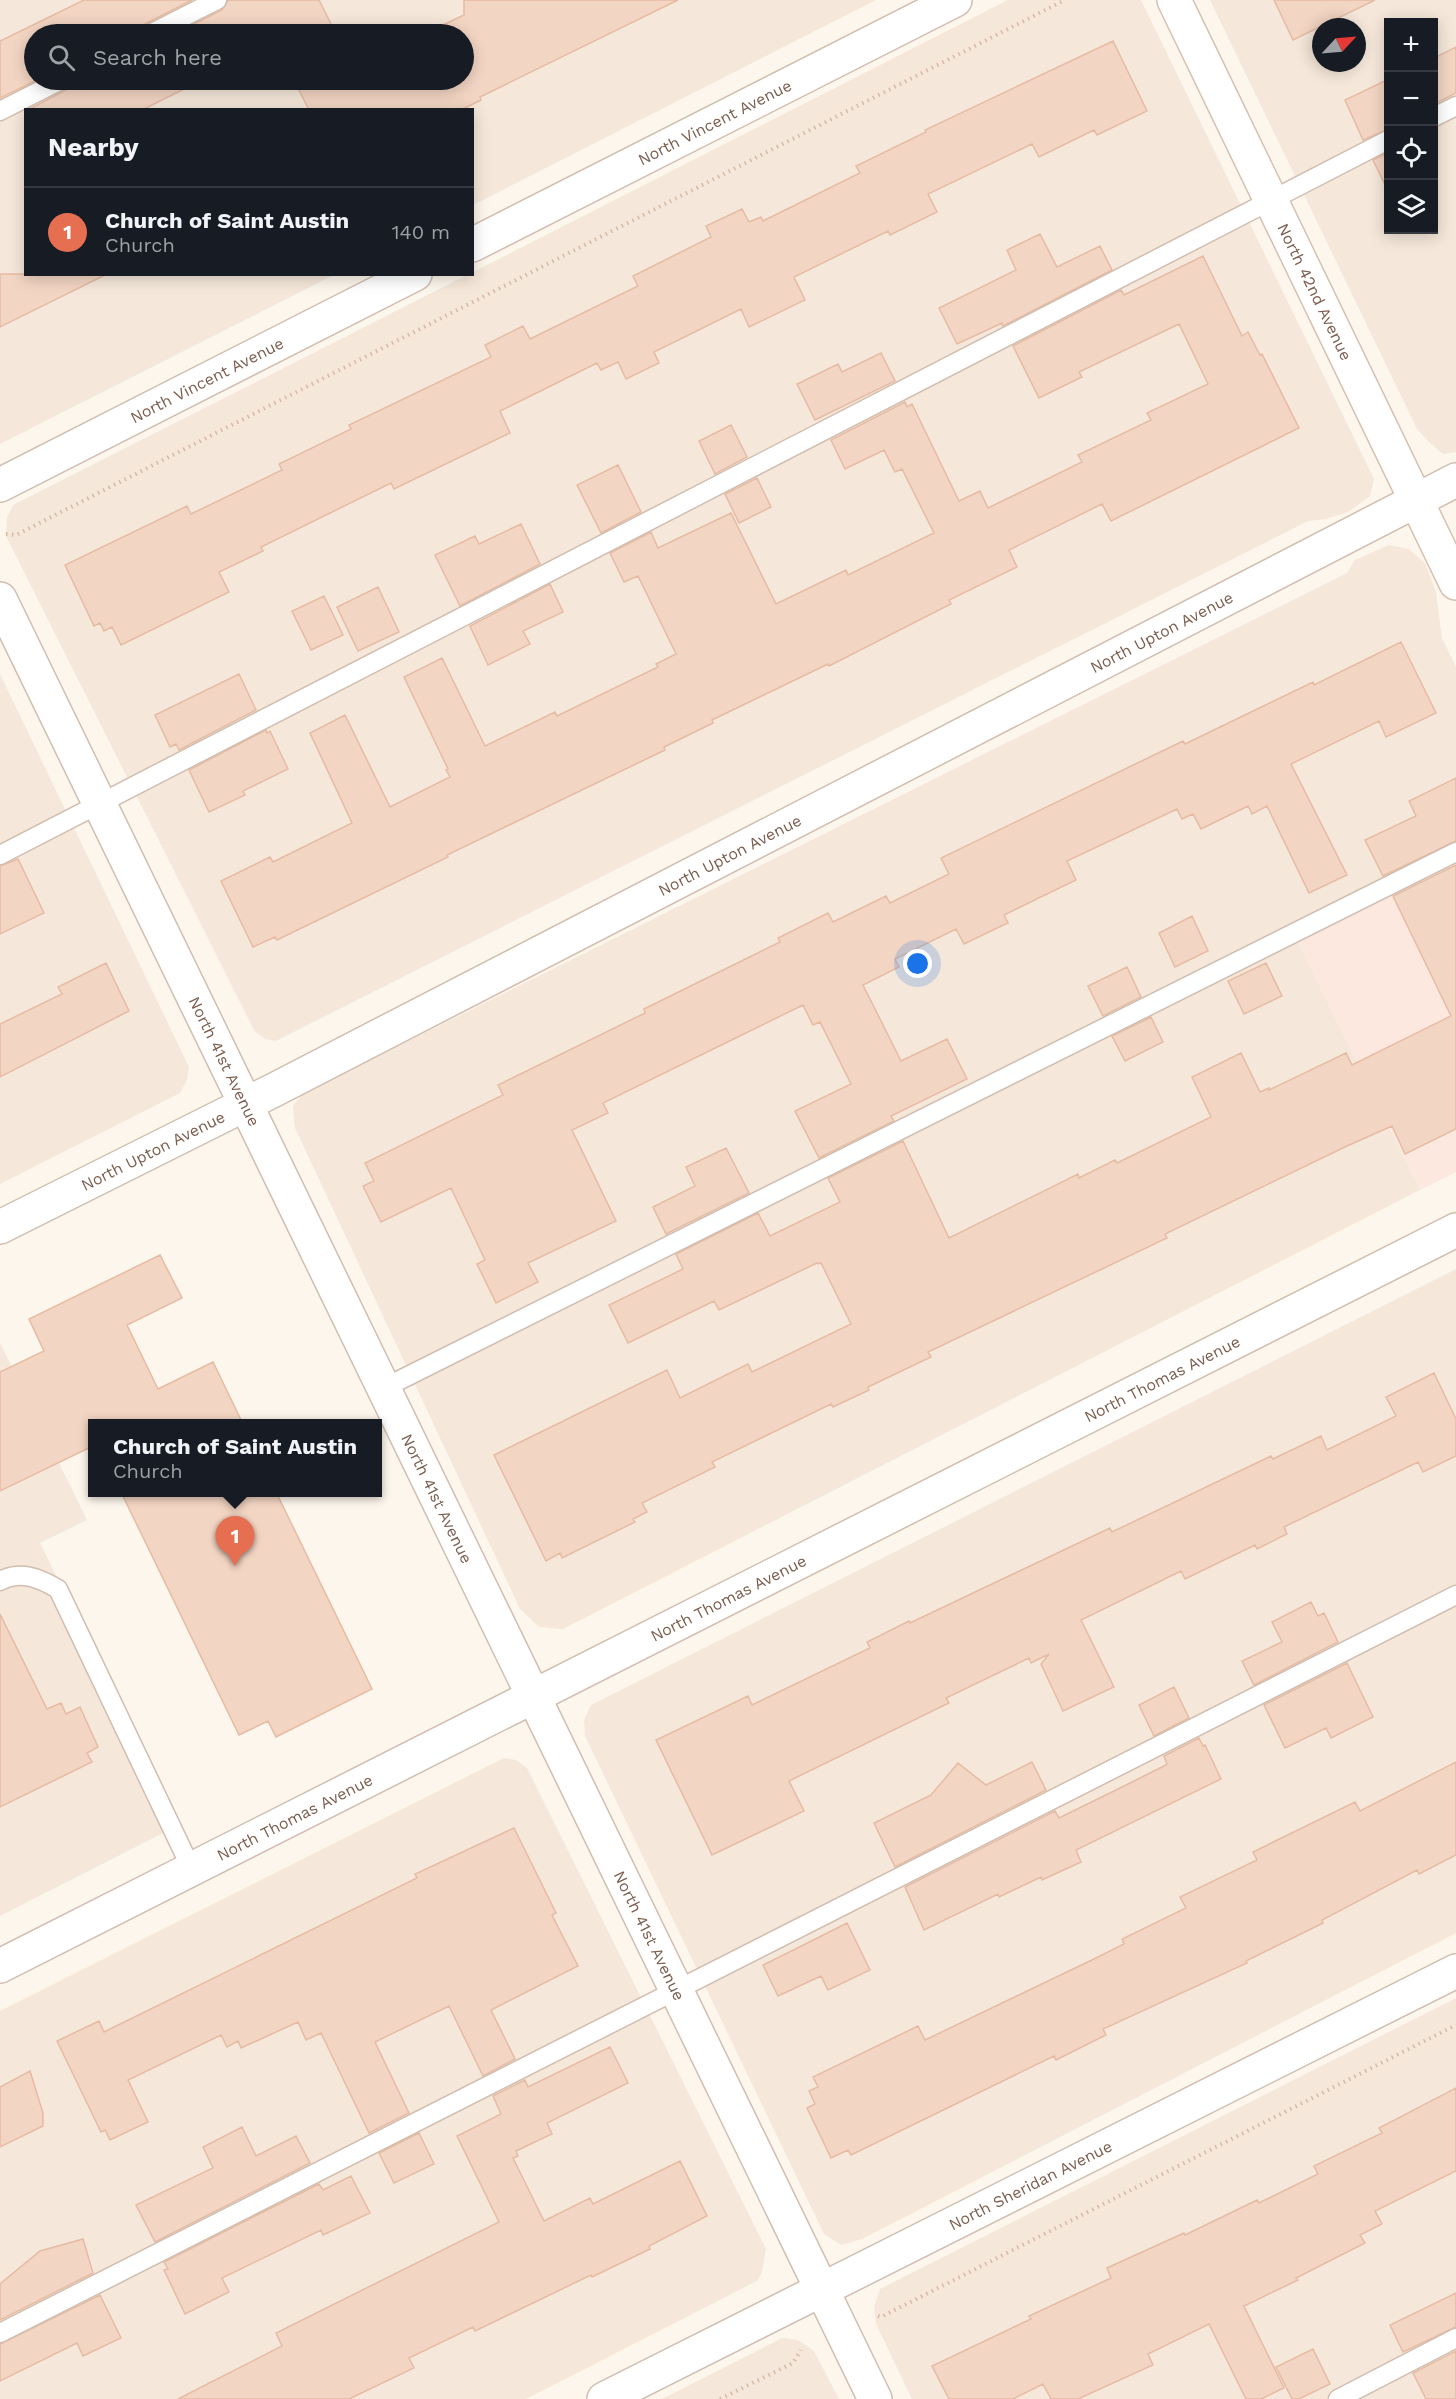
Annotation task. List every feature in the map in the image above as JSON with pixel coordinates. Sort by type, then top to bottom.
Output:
[{"type":"street","name":"North Vincent Avenue","points":[[474,244],[955,0]]},
{"type":"street","name":"North 42nd Avenue","points":[[1174,0],[1456,583]]},
{"type":"street","name":"North Vincent Avenue","points":[[0,485],[411,276]]},
{"type":"street","name":"North Upton Avenue","points":[[0,1227],[246,1105],[1456,480]]},
{"type":"street","name":"North 41st Avenue","points":[[0,599],[875,2399]]},
{"type":"street","name":"North Thomas Avenue","points":[[0,1966],[1456,1230]]},
{"type":"street","name":"North Sheridan Avenue","points":[[604,2399],[1456,1971]]},
{"type":"lane","points":[[170,24],[217,0]]},
{"type":"lane","points":[[0,111],[41,90]]},
{"type":"lane","points":[[1438,115],[1456,106]]},
{"type":"lane","points":[[0,855],[1384,143]]},
{"type":"lane","points":[[384,1388],[1456,852]]},
{"type":"lane","points":[[0,1581],[10,1575],[37,1576],[58,1589],[192,1870]]},
{"type":"lane","points":[[0,2333],[1456,1595]]},
{"type":"lane","points":[[1338,2399],[1456,2338]]},
{"type":"path","points":[[6,534],[16,535],[1065,0]]},
{"type":"path","points":[[875,2315],[881,2317],[1456,2025]]},
{"type":"path","points":[[720,2399],[793,2362],[801,2350]]},
{"type":"shaded area","points":[[0,0],[876,0],[474,204],[474,108],[24,108],[24,276],[332,276],[0,444]]},
{"type":"shaded area","points":[[1008,0],[1141,0],[1374,479],[1370,496],[1348,512],[1326,519],[1308,521],[276,1041],[265,1039],[255,1032],[6,536],[7,518],[13,505],[465,276],[474,276],[474,271]]},
{"type":"shaded area","points":[[1210,0],[1456,0],[1456,452],[1443,454],[1417,429]]},
{"type":"shaded area","points":[[1389,545],[1409,549],[1425,563],[1436,592],[1442,638],[1456,667],[1456,860],[1298,942],[1420,1190],[563,1629],[539,1627],[520,1609],[295,1128],[293,1106],[302,1094],[1347,573],[1355,560]]},
{"type":"shaded area","points":[[0,674],[189,1067],[187,1080],[180,1093],[0,1184]]},
{"type":"shaded area","points":[[1456,860],[1456,1172],[1420,1190],[1298,942]]},
{"type":"shaded area","points":[[1456,1269],[1456,1933],[862,2239],[841,2245],[824,2234],[585,1736],[584,1720],[591,1705]]},
{"type":"shaded area","points":[[0,1343],[87,1520],[40,1543],[179,1825],[0,1916]]},
{"type":"shaded area","points":[[504,1758],[516,1760],[527,1768],[766,2249],[762,2272],[757,2281],[526,2399],[0,2399],[0,2011]]},
{"type":"shaded area","points":[[1456,1998],[1456,2399],[912,2399],[876,2324],[874,2307],[880,2289]]},
{"type":"shaded area","points":[[782,2338],[798,2340],[814,2351],[839,2399],[662,2399]]},
{"type":"building","points":[[84,0],[192,0],[145,24],[35,24]]},
{"type":"building","points":[[228,0],[319,0],[331,24],[194,24],[222,10]]},
{"type":"building","points":[[464,0],[678,0],[480,97],[481,100],[465,108],[308,108],[299,90],[474,90],[474,24],[445,24],[464,15]]},
{"type":"building","points":[[1274,0],[1375,0],[1338,18],[1312,18],[1312,31],[1293,40]]},
{"type":"building","points":[[24,29],[24,86],[0,98],[0,41]]},
{"type":"building","points":[[1113,41],[1147,111],[1097,135],[1094,130],[1039,157],[1032,144],[928,194],[937,212],[890,235],[888,231],[794,277],[805,300],[749,327],[741,309],[654,352],[659,363],[626,379],[618,362],[601,370],[597,363],[500,411],[510,433],[394,489],[391,483],[261,547],[263,551],[219,572],[229,592],[121,645],[112,627],[104,631],[100,623],[94,626],[65,565],[187,506],[191,514],[282,470],[279,464],[351,429],[349,425],[491,357],[485,345],[523,326],[530,339],[638,286],[633,276],[711,237],[706,226],[742,209],[749,222],[761,217],[763,221],[860,173],[856,166],[926,132],[925,130]]},
{"type":"building","points":[[1456,47],[1456,93],[1438,102],[1438,72],[1438,56]]},
{"type":"building","points":[[1384,81],[1384,131],[1363,140],[1345,100]]},
{"type":"building","points":[[66,90],[182,90],[146,108],[32,108]]},
{"type":"building","points":[[1384,154],[1384,183],[1373,160]]},
{"type":"building","points":[[1040,234],[1057,267],[1100,246],[1112,270],[1003,326],[1002,323],[957,344],[939,308],[1016,270],[1007,250]]},
{"type":"building","points":[[1203,256],[1242,336],[1248,332],[1260,355],[1262,354],[1299,428],[1111,521],[1102,504],[1009,550],[1017,567],[949,600],[951,604],[829,666],[828,664],[712,720],[713,723],[664,747],[665,750],[447,855],[448,857],[277,940],[275,937],[253,947],[221,881],[270,857],[273,862],[352,823],[310,733],[345,715],[390,807],[450,777],[404,677],[442,658],[485,746],[555,712],[557,716],[658,667],[656,664],[676,654],[638,576],[624,582],[610,553],[651,532],[658,548],[731,513],[776,604],[846,570],[848,575],[934,533],[902,469],[895,472],[884,450],[845,469],[831,440],[905,402],[907,407],[912,404],[959,501],[980,491],[988,508],[1082,462],[1078,455],[1151,420],[1147,413],[1208,384],[1179,324],[1079,372],[1082,377],[1039,398],[1013,346],[1121,290],[1124,295]]},
{"type":"building","points":[[0,274],[103,276],[0,327]]},
{"type":"building","points":[[881,353],[895,381],[815,420],[797,384],[838,364],[842,372]]},
{"type":"building","points":[[731,425],[747,457],[715,474],[699,441]]},
{"type":"building","points":[[618,465],[641,512],[601,533],[577,485]]},
{"type":"building","points":[[757,478],[771,507],[739,523],[725,494]]},
{"type":"building","points":[[521,524],[540,564],[460,606],[435,555],[475,536],[479,544]]},
{"type":"building","points":[[550,584],[563,612],[523,631],[530,644],[488,665],[470,626]]},
{"type":"building","points":[[378,587],[399,632],[358,651],[337,607]]},
{"type":"building","points":[[324,596],[343,635],[311,650],[292,611]]},
{"type":"building","points":[[1401,642],[1436,713],[1386,737],[1379,721],[1291,764],[1347,875],[1309,893],[1267,806],[1252,814],[1248,806],[1201,829],[1193,814],[1182,819],[1177,809],[1067,861],[1076,880],[1004,915],[1008,923],[964,944],[956,929],[895,959],[899,967],[863,985],[901,1061],[947,1039],[967,1079],[891,1116],[894,1121],[819,1158],[795,1111],[851,1084],[820,1022],[813,1025],[803,1005],[603,1103],[608,1113],[572,1130],[616,1221],[528,1263],[538,1282],[496,1303],[477,1264],[485,1260],[451,1188],[381,1222],[363,1186],[374,1181],[365,1163],[503,1095],[498,1085],[645,1013],[644,1009],[780,942],[778,938],[828,913],[833,922],[886,896],[890,903],[949,874],[941,858],[1183,741],[1185,744]]},
{"type":"building","points":[[239,674],[256,710],[179,750],[176,744],[170,747],[155,715]]},
{"type":"building","points":[[266,730],[267,733],[270,731],[288,769],[243,791],[245,795],[209,812],[189,770]]},
{"type":"building","points":[[1456,778],[1456,841],[1383,876],[1365,840],[1416,816],[1409,801]]},
{"type":"building","points":[[18,859],[44,913],[0,934],[0,866]]},
{"type":"building","points":[[1456,865],[1456,1129],[1405,1154],[1392,1126],[1347,1146],[1165,1234],[1167,1238],[928,1352],[931,1357],[868,1387],[869,1390],[833,1407],[831,1404],[712,1462],[715,1467],[642,1503],[647,1512],[633,1519],[635,1522],[562,1558],[560,1553],[546,1561],[494,1455],[667,1370],[680,1398],[748,1364],[752,1372],[851,1324],[821,1263],[719,1310],[714,1301],[628,1343],[609,1305],[683,1269],[676,1254],[758,1213],[770,1236],[840,1202],[828,1178],[903,1141],[949,1238],[1078,1174],[1079,1178],[1115,1160],[1117,1163],[1211,1117],[1192,1077],[1241,1053],[1260,1092],[1269,1088],[1269,1090],[1346,1053],[1352,1065],[1451,1016],[1393,896]]},
{"type":"building","points":[[1192,916],[1208,951],[1175,967],[1159,933]]},
{"type":"building","points":[[106,963],[129,1011],[0,1077],[0,1024],[62,994],[58,987]]},
{"type":"building","points":[[1266,963],[1282,996],[1244,1014],[1228,981]]},
{"type":"building","points":[[1127,967],[1141,997],[1103,1016],[1088,986]]},
{"type":"building","points":[[1151,1017],[1163,1042],[1125,1061],[1112,1036]]},
{"type":"building","points":[[726,1148],[749,1193],[666,1234],[653,1207],[695,1186],[686,1167]]},
{"type":"building","points":[[160,1255],[182,1298],[127,1325],[158,1389],[213,1362],[241,1419],[88,1419],[88,1448],[0,1491],[0,1372],[44,1351],[29,1319]]},
{"type":"building","points":[[1434,1373],[1456,1419],[1456,1456],[1423,1472],[1418,1462],[1284,1527],[1287,1534],[1257,1549],[1255,1545],[1185,1579],[1181,1571],[1081,1620],[1114,1687],[1063,1711],[1041,1664],[1049,1654],[1031,1663],[1029,1658],[946,1698],[949,1703],[789,1781],[804,1811],[712,1855],[656,1740],[748,1696],[752,1705],[870,1648],[867,1642],[909,1621],[910,1623],[1110,1528],[1112,1532],[1271,1456],[1273,1459],[1321,1436],[1327,1450],[1396,1416],[1386,1397]]},
{"type":"building","points":[[123,1497],[278,1497],[372,1689],[276,1737],[268,1721],[239,1735]]},
{"type":"building","points":[[1311,1602],[1318,1616],[1324,1613],[1338,1642],[1254,1685],[1242,1661],[1282,1642],[1272,1622]]},
{"type":"building","points":[[0,1614],[47,1709],[61,1703],[66,1714],[80,1707],[98,1747],[87,1753],[92,1762],[0,1807]]},
{"type":"building","points":[[1347,1663],[1373,1717],[1331,1738],[1326,1728],[1285,1748],[1264,1705]]},
{"type":"building","points":[[1174,1687],[1189,1718],[1154,1736],[1139,1705]]},
{"type":"building","points":[[1199,1738],[1203,1746],[1205,1745],[1221,1779],[1076,1850],[1081,1862],[1042,1880],[1041,1877],[999,1897],[998,1894],[924,1930],[905,1887],[1055,1811],[1059,1818],[1164,1766],[1167,1764],[1164,1756]]},
{"type":"building","points":[[1032,1762],[1046,1790],[895,1867],[874,1823],[931,1795],[958,1763],[986,1785]]},
{"type":"building","points":[[1456,1762],[1456,1855],[1419,1874],[1417,1870],[1322,1920],[1323,1923],[1246,1961],[1247,1963],[1103,2029],[1106,2035],[1056,2060],[1054,2056],[851,2155],[848,2150],[831,2158],[807,2108],[815,2104],[809,2091],[818,2087],[813,2077],[918,2026],[925,2040],[1096,1958],[1124,1944],[1122,1939],[1186,1908],[1180,1897],[1257,1860],[1253,1852],[1355,1802],[1360,1811]]},
{"type":"building","points":[[514,1828],[556,1913],[552,1915],[578,1966],[491,2010],[515,2059],[483,2076],[449,2006],[375,2042],[409,2113],[369,2133],[321,2033],[306,2040],[298,2022],[241,2048],[238,2041],[227,2047],[221,2035],[128,2080],[148,2122],[110,2140],[105,2130],[101,2132],[57,2041],[99,2021],[104,2032],[417,1878],[415,1874]]},
{"type":"building","points":[[847,1923],[870,1970],[828,1990],[821,1976],[778,1996],[763,1965]]},
{"type":"building","points":[[610,2047],[628,2083],[547,2123],[552,2134],[516,2151],[518,2156],[513,2158],[544,2221],[590,2198],[593,2204],[680,2161],[707,2216],[649,2246],[650,2249],[592,2277],[591,2275],[475,2331],[473,2327],[409,2358],[414,2368],[349,2399],[178,2399],[282,2346],[276,2333],[499,2222],[457,2136],[501,2114],[493,2096],[525,2080],[528,2087]]},
{"type":"building","points":[[30,2071],[43,2113],[43,2126],[0,2147],[0,2087]]},
{"type":"building","points":[[1456,2088],[1456,2171],[1375,2211],[1382,2224],[1360,2235],[1365,2243],[1296,2278],[1298,2280],[1244,2306],[1284,2388],[1261,2399],[1246,2399],[1209,2324],[1148,2354],[1153,2365],[1078,2399],[1051,2399],[1043,2384],[1013,2399],[949,2399],[932,2366],[1031,2319],[1029,2316],[1111,2278],[1107,2268],[1184,2233],[1185,2235],[1257,2200],[1259,2203],[1318,2174],[1314,2166],[1382,2133],[1379,2128]]},
{"type":"building","points":[[242,2127],[256,2156],[296,2136],[310,2163],[155,2242],[136,2205],[213,2168],[203,2147]]},
{"type":"building","points":[[419,2133],[434,2164],[394,2183],[379,2153]]},
{"type":"building","points":[[351,2176],[370,2213],[323,2235],[321,2230],[222,2278],[229,2292],[185,2314],[164,2270],[168,2269],[164,2262],[319,2184],[323,2190]]},
{"type":"building","points":[[83,2239],[93,2273],[0,2320],[0,2284],[40,2251]]},
{"type":"building","points":[[1456,2293],[1456,2327],[1403,2352],[1390,2325]]},
{"type":"building","points":[[100,2295],[121,2338],[83,2356],[77,2343],[0,2381],[0,2344]]},
{"type":"building","points":[[1313,2349],[1330,2384],[1299,2399],[1292,2399],[1276,2367]]},
{"type":"building","points":[[1456,2351],[1456,2399],[1426,2399],[1413,2373]]},
{"type":"place","name":"Church of Saint Austin","points":[[235,1566]]}]
